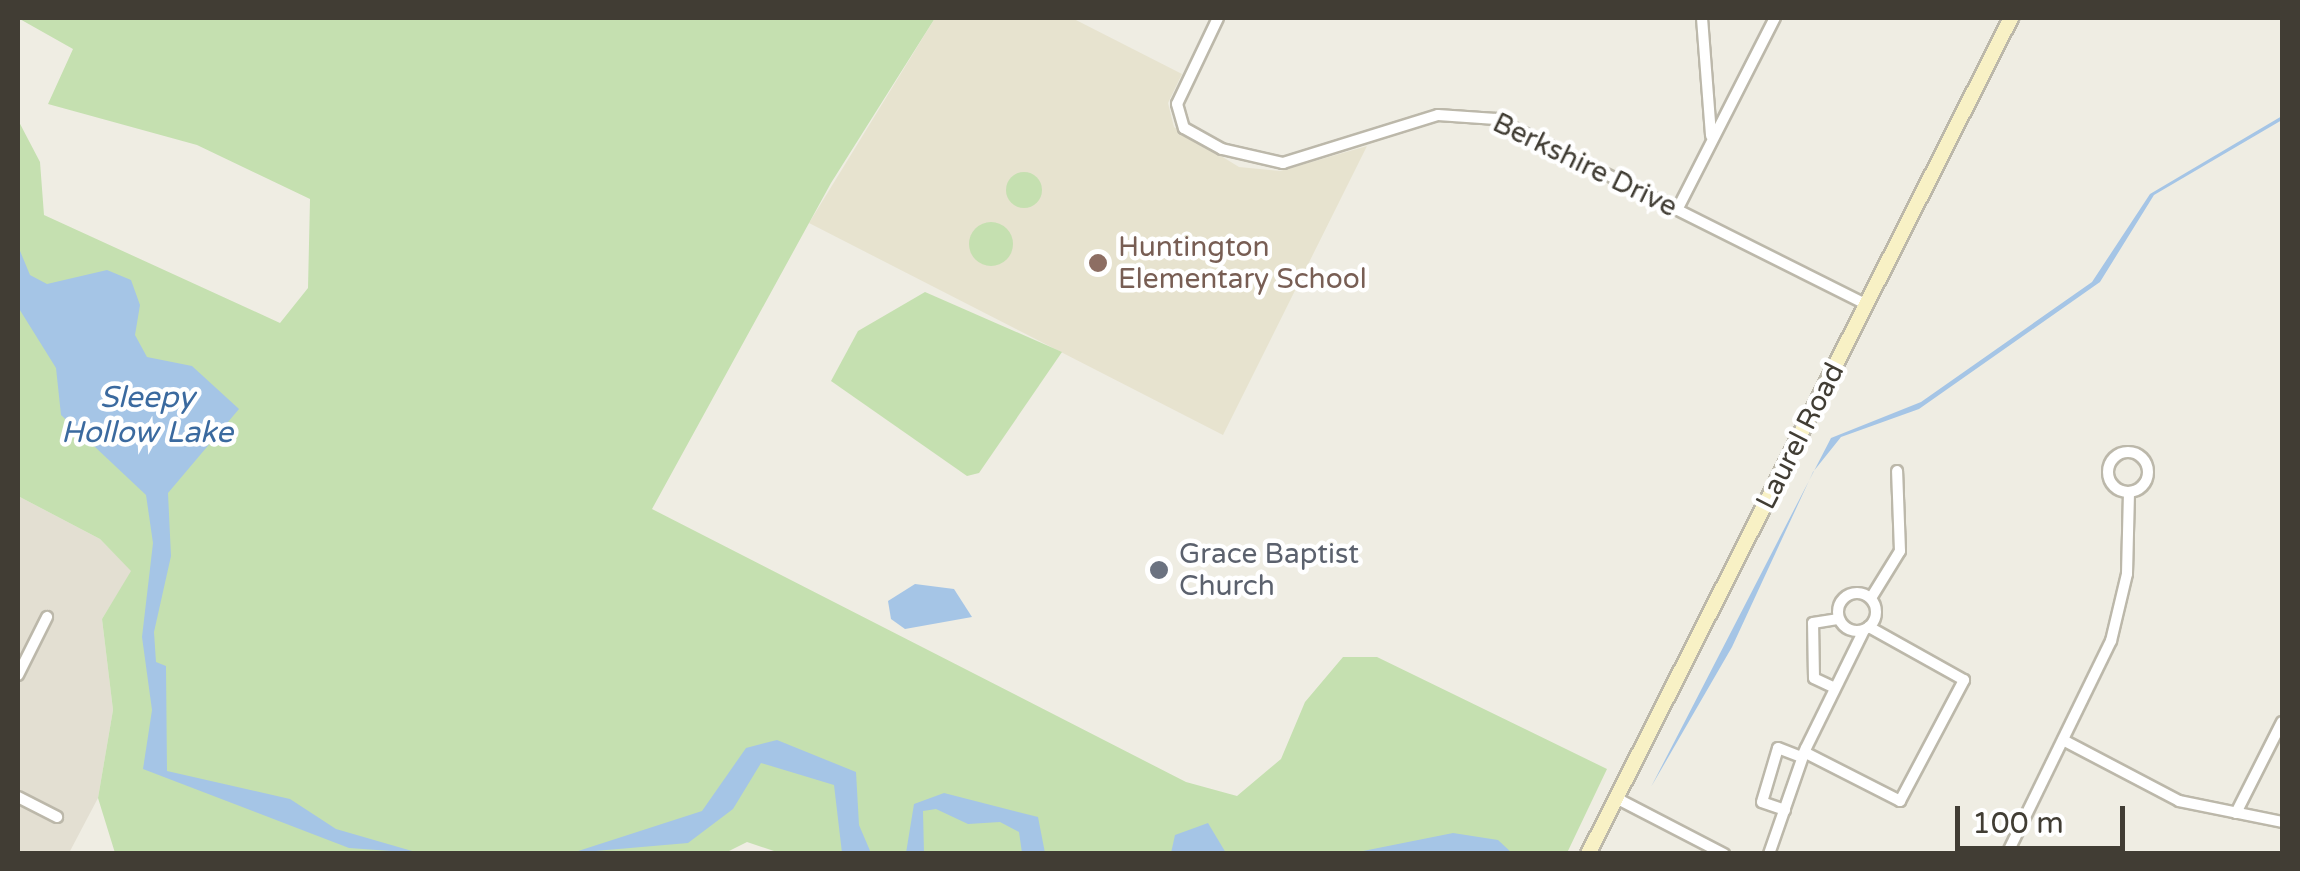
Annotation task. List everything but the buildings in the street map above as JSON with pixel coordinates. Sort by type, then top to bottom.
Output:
[{"type":"street","name":"Berkshire Drive","points":[[1218,18],[1178,98],[1181,123],[1244,158],[1283,163],[1438,115],[1486,116],[1866,304]]},
{"type":"street","points":[[1702,18],[1710,144]]},
{"type":"street","points":[[1677,210],[1775,18]]},
{"type":"street","name":"Laurel Road","points":[[1588,854],[2011,18]]},
{"type":"street","points":[[1769,854],[1803,755],[1866,628],[1871,598],[1900,552],[1896,471]]},
{"type":"street","points":[[2006,854],[2063,740],[2121,608],[2129,492]]},
{"type":"street","points":[[1839,619],[1848,594],[1871,598]]},
{"type":"street","points":[[18,675],[47,617]]},
{"type":"street","points":[[1786,810],[1762,802],[1778,748],[1803,755],[1900,801],[1964,680],[1866,628],[1839,619],[1813,623],[1814,678],[1835,688]]},
{"type":"street","points":[[2236,813],[2282,722]]},
{"type":"street","points":[[2063,740],[2154,791],[2282,822]]},
{"type":"street","points":[[18,798],[57,817]]},
{"type":"street","points":[[1616,798],[1724,854]]},
{"type":"shaded area","name":"Huntington Elementary School","points":[[935,18],[1072,18],[1182,74],[1168,103],[1174,127],[1239,167],[1280,171],[1367,146],[1223,435],[809,223]]},
{"type":"shaded area","points":[[18,496],[100,539],[132,571],[102,619],[113,710],[98,798],[69,853],[18,853]]},
{"type":"green space","points":[[18,18],[935,18],[831,183],[652,509],[1186,782],[1237,796],[1281,759],[1305,702],[1343,657],[1377,657],[1607,769],[1567,853],[783,854],[747,842],[723,854],[115,853],[98,798],[113,710],[102,619],[131,571],[100,539],[18,496],[18,120],[40,162],[44,215],[280,323],[308,288],[310,199],[197,145],[48,104],[73,49]]},
{"type":"green space","points":[[1024,172],[1037,177],[1042,190],[1037,203],[1024,208],[1011,203],[1006,190],[1011,177]]},
{"type":"green space","points":[[991,222],[1006,229],[1013,244],[1006,259],[991,266],[976,259],[969,244],[976,229]]},
{"type":"green space","points":[[925,292],[1062,352],[979,473],[967,476],[831,381],[858,331]]},
{"type":"water","points":[[2282,116],[2282,120],[2154,195],[2100,282],[1919,409],[1841,437],[1814,470],[1831,438],[1921,402],[2092,282],[2150,194]]},
{"type":"water","name":"Sleepy Hollow Lake","points":[[18,246],[30,275],[47,284],[107,270],[131,280],[140,305],[135,335],[147,357],[192,366],[239,409],[168,493],[171,556],[154,632],[156,662],[166,666],[167,771],[290,799],[336,829],[419,853],[349,848],[143,769],[152,710],[142,637],[153,543],[146,495],[61,415],[56,368],[18,307]]},
{"type":"water","points":[[1809,481],[1732,647],[1651,787]]},
{"type":"water","points":[[915,584],[954,589],[972,617],[905,629],[891,619],[888,601]]},
{"type":"water","points":[[777,740],[856,772],[859,825],[871,853],[842,853],[834,785],[761,763],[733,809],[688,843],[572,853],[702,811],[746,748]]},
{"type":"water","points":[[944,793],[1038,817],[1045,853],[1022,853],[1019,832],[1000,822],[968,824],[936,809],[923,811],[924,853],[906,853],[914,804]]},
{"type":"water","points":[[1208,823],[1226,853],[1171,853],[1175,835]]},
{"type":"water","points":[[1453,833],[1498,840],[1512,853],[1353,853]]},
{"type":"place","name":"Huntington Elementary School","points":[[1098,263]]},
{"type":"place","name":"Grace Baptist Church","points":[[1159,570]]}]
